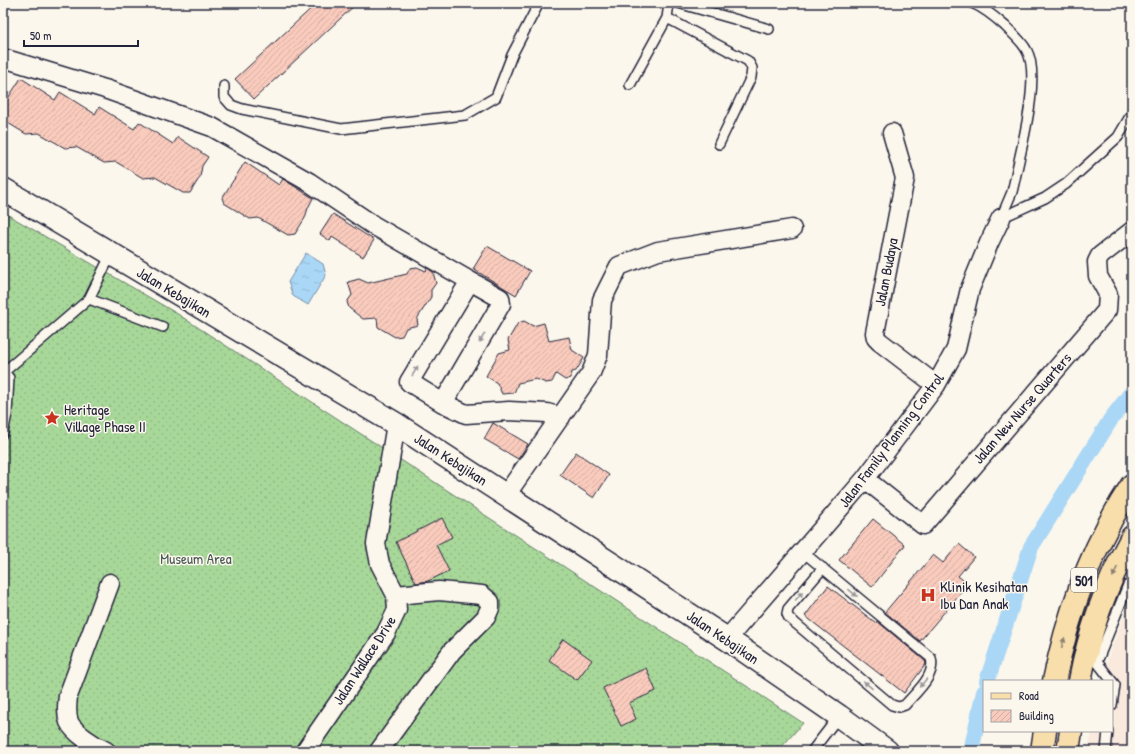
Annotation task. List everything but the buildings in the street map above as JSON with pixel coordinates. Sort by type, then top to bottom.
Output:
[{"type":"main road","name":"501","points":[[1054,680],[1059,654],[1074,603],[1095,554],[1128,501]]},
{"type":"main road","name":"501","points":[[1080,680],[1090,640],[1110,584],[1132,537]]},
{"type":"main road","points":[[1042,751],[1045,732]]},
{"type":"main road","points":[[1068,751],[1071,732]]},
{"type":"street","points":[[3,58],[105,89],[212,127],[309,182],[373,225],[500,298],[501,304],[443,403]]},
{"type":"street","name":"Jalan Budaya","points":[[892,133],[905,178],[875,333],[880,342],[936,386]]},
{"type":"street","name":"Jalan Kebajikan","points":[[3,189],[396,424],[727,639],[840,716],[867,744],[887,751]]},
{"type":"street","name":"Jalan Family Planning Control","points":[[727,639],[864,479],[936,386],[956,350],[970,289],[988,243],[1001,218]]},
{"type":"street","points":[[506,495],[592,373],[598,355],[602,300],[612,277],[619,266],[658,251],[792,229]]},
{"type":"street","name":"Jalan New Nurse Quarters","points":[[864,479],[923,525],[1106,310],[1108,294],[1098,276],[1097,262],[1100,256],[1132,230]]},
{"type":"street","points":[[470,281],[409,382],[443,403],[466,414],[509,411],[547,413],[561,417]]},
{"type":"street","name":"Jalan Wallace Drive","points":[[306,751],[392,622],[397,610],[396,596],[380,564],[376,544],[396,424]]},
{"type":"street","points":[[106,751],[91,744],[70,723],[67,711],[68,696],[110,583]]},
{"type":"street","points":[[379,751],[452,651],[486,617],[490,608],[490,602],[482,594],[439,591],[396,596]]},
{"type":"lane","points":[[224,86],[224,97],[231,104],[242,109],[340,129],[465,115],[496,97],[512,55],[539,3]]},
{"type":"lane","points":[[630,85],[667,18],[669,3]]},
{"type":"lane","points":[[678,3],[769,29]]},
{"type":"lane","name":"Jalan Family Planning Control","points":[[972,3],[995,17],[1016,37],[1028,52],[1032,71],[1031,90],[1015,179],[1012,192],[1001,218]]},
{"type":"lane","points":[[667,18],[748,61],[752,68],[751,77],[719,144]]},
{"type":"lane","points":[[1001,218],[1045,198],[1066,184],[1118,137],[1132,113]]},
{"type":"lane","points":[[3,433],[7,414],[9,378],[4,371],[89,299],[111,254]]},
{"type":"lane","points":[[89,299],[163,327]]},
{"type":"lane","points":[[803,552],[823,568],[931,658],[933,665],[930,674],[904,705],[899,707],[892,705],[789,618],[787,614],[788,609],[823,568]]},
{"type":"lane","points":[[1110,680],[1097,662],[1128,585],[1132,583]]},
{"type":"lane","points":[[1113,695],[1114,685]]},
{"type":"lane","points":[[812,751],[840,716]]},
{"type":"lane","points":[[1106,751],[1108,732]]},
{"type":"shaded area","points":[[1132,595],[1132,751],[1088,751],[1092,732],[1113,732],[1113,680],[1103,680],[1109,654]]},
{"type":"green space","name":"Museum Area","points":[[3,212],[176,313],[803,723],[778,751],[3,751]]},
{"type":"water","points":[[306,253],[323,264],[326,275],[308,305],[293,296],[288,282]]},
{"type":"waterway","points":[[987,680],[1031,547],[1111,419],[1132,392]]},
{"type":"waterway","points":[[971,751],[983,697]]},
{"type":"place","name":"Heritage Village Phase II","points":[[52,418]]},
{"type":"place","name":"Klinik Kesihatan Ibu Dan Anak","points":[[928,595]]}]
